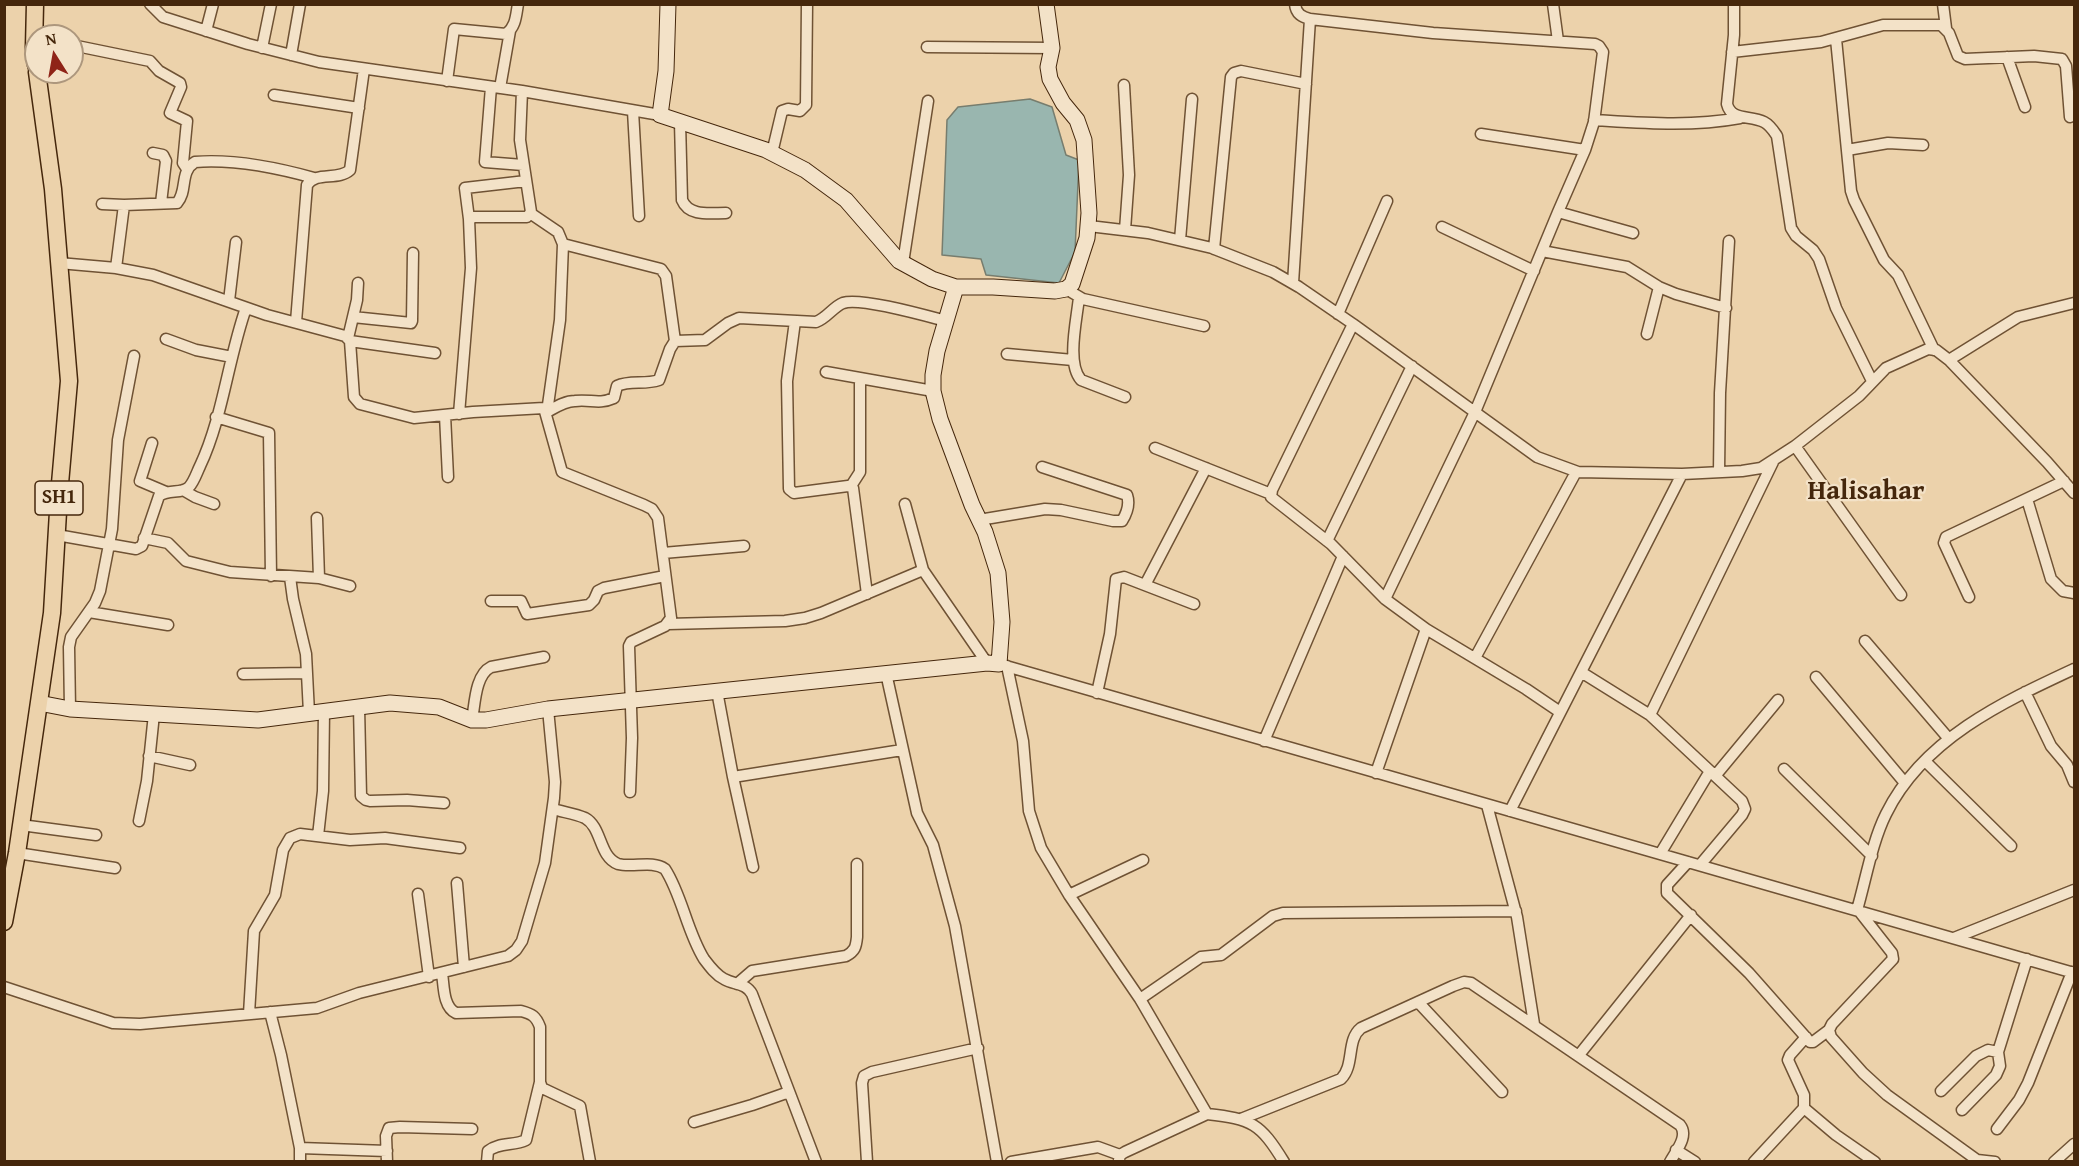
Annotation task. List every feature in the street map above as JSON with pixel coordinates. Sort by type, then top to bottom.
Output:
[{"type":"main road","points":[[35,4],[35,24]]},
{"type":"main road","name":"SH1","points":[[4,922],[18,854],[52,613],[69,381],[53,189],[39,84]]},
{"type":"street","points":[[206,31],[213,4]]},
{"type":"street","points":[[262,48],[271,4]]},
{"type":"street","points":[[291,55],[300,4]]},
{"type":"street","points":[[518,4],[496,87],[485,162],[523,165]]},
{"type":"street","points":[[660,115],[666,72],[668,4]]},
{"type":"street","points":[[772,153],[779,115],[785,110],[800,111],[806,105],[807,4]]},
{"type":"street","points":[[1046,4],[1052,48],[1048,67],[1050,78],[1063,103],[1077,120],[1084,140],[1089,226],[1072,284],[1074,369],[1081,380],[1125,397]]},
{"type":"street","points":[[1295,4],[1298,13],[1310,20],[1433,33],[1595,44],[1601,48],[1603,56],[1594,120],[1585,150],[1557,212],[1475,412],[1385,599]]},
{"type":"street","points":[[1553,4],[1558,41]]},
{"type":"street","points":[[1734,4],[1734,34],[1726,104],[1732,115],[1761,120],[1770,126],[1777,136],[1791,228],[1819,259],[1836,308],[1872,381]]},
{"type":"street","points":[[1943,4],[1946,28],[1956,52],[1961,57],[2034,56],[2062,59],[2065,62],[2070,117]]},
{"type":"street","points":[[153,6],[163,17],[291,55],[364,69],[522,91],[660,115],[772,153],[806,170],[846,200],[903,263],[932,279],[956,287],[993,287],[1072,293],[1106,305],[1204,326]]},
{"type":"street","points":[[1293,284],[1310,20]]},
{"type":"street","points":[[1732,52],[1836,39],[1883,25],[1941,25],[1946,28]]},
{"type":"street","points":[[447,81],[454,29],[507,34],[510,31]]},
{"type":"street","points":[[1836,39],[1854,200],[1884,260],[1898,275],[1934,350]]},
{"type":"street","points":[[927,47],[1052,48]]},
{"type":"street","points":[[84,48],[150,62],[159,71],[180,83],[181,87],[170,113],[187,120],[183,163],[187,169]]},
{"type":"street","points":[[2007,57],[2025,107]]},
{"type":"street","points":[[102,204],[124,205],[179,201],[187,169],[192,163],[199,162],[239,164],[314,178],[343,175],[350,170],[364,69]]},
{"type":"street","points":[[1214,249],[1226,118],[1234,73],[1241,71],[1306,84]]},
{"type":"street","points":[[1124,85],[1129,175],[1125,230]]},
{"type":"street","points":[[522,91],[520,140],[530,213],[558,232],[563,244],[560,320],[547,412],[562,472],[652,509],[658,518],[663,553],[671,614],[668,624]]},
{"type":"street","points":[[274,95],[359,108]]},
{"type":"street","points":[[1180,240],[1192,99]]},
{"type":"street","points":[[903,263],[928,101]]},
{"type":"street","points":[[633,111],[639,216]]},
{"type":"street","points":[[1594,120],[1686,124],[1718,122],[1744,117]]},
{"type":"street","points":[[680,122],[684,205],[693,212],[726,213]]},
{"type":"street","points":[[1481,134],[1585,150]]},
{"type":"street","points":[[1847,150],[1888,143],[1923,145]]},
{"type":"street","points":[[153,153],[163,155],[166,161],[161,203]]},
{"type":"street","points":[[297,322],[307,185],[314,178]]},
{"type":"street","points":[[459,414],[471,268],[465,188],[526,181]]},
{"type":"street","points":[[1338,314],[1387,201]]},
{"type":"street","points":[[116,268],[124,205]]},
{"type":"street","points":[[1557,212],[1633,233]]},
{"type":"street","points":[[469,219],[474,217],[527,217],[530,213]]},
{"type":"street","points":[[1089,226],[1180,240],[1244,259],[1274,272],[1353,324],[1537,457],[1576,472],[1682,474],[1753,470],[1773,462],[1795,446],[1859,396],[1886,368],[1922,351],[1934,350],[1942,353],[1949,360],[2074,494]]},
{"type":"street","points":[[1442,227],[1534,271]]},
{"type":"street","points":[[1719,472],[1720,393],[1729,240]]},
{"type":"street","points":[[229,301],[236,242]]},
{"type":"street","points":[[547,412],[575,400],[604,402],[614,398],[617,386],[624,383],[659,380],[669,349],[675,341],[666,276],[662,269],[563,244]]},
{"type":"street","points":[[1542,251],[1627,267],[1676,294],[1726,308]]},
{"type":"street","points":[[353,317],[411,323],[414,292],[413,253]]},
{"type":"street","points":[[59,262],[116,268],[153,275],[246,308],[349,339],[435,353]]},
{"type":"street","points":[[358,283],[349,339],[354,397],[357,401],[414,418],[540,408],[547,412]]},
{"type":"street","points":[[1647,334],[1659,286]]},
{"type":"street","points":[[956,287],[937,351],[933,391],[940,419],[993,554],[998,573],[1002,622],[997,664]]},
{"type":"street","points":[[675,341],[705,340],[728,323],[740,318],[816,322],[838,306],[849,302],[899,309],[946,321]]},
{"type":"street","points":[[1949,360],[2018,317],[2074,303]]},
{"type":"street","points":[[57,535],[136,549],[142,546],[159,496],[190,486],[208,447],[246,308]]},
{"type":"street","points":[[795,321],[787,381],[789,489],[794,493],[851,486]]},
{"type":"street","points":[[1353,324],[1271,494],[1273,500],[1327,541],[1385,599],[1426,628],[1560,712]]},
{"type":"street","points":[[166,339],[196,350],[231,357]]},
{"type":"street","points":[[1006,354],[1073,360]]},
{"type":"street","points":[[69,709],[69,647],[71,637],[89,612],[100,591],[112,529],[118,440],[134,356]]},
{"type":"street","points":[[1327,541],[1412,366]]},
{"type":"street","points":[[826,372],[933,391]]},
{"type":"street","points":[[851,486],[860,472],[860,378]]},
{"type":"street","points":[[445,415],[448,477]]},
{"type":"street","points":[[216,417],[269,433],[271,576]]},
{"type":"street","points":[[152,443],[140,480],[166,492]]},
{"type":"street","points":[[1795,446],[1901,595]]},
{"type":"street","points":[[1155,448],[1271,494]]},
{"type":"street","points":[[1650,715],[1773,462]]},
{"type":"street","points":[[979,520],[1045,509],[1122,521],[1129,501],[1126,495],[1042,467]]},
{"type":"street","points":[[1145,585],[1206,468]]},
{"type":"street","points":[[1475,658],[1576,472]]},
{"type":"street","points":[[1510,811],[1682,474]]},
{"type":"street","points":[[1969,597],[1944,543],[1946,537],[2064,481]]},
{"type":"street","points":[[851,486],[855,496],[867,594]]},
{"type":"street","points":[[183,490],[214,504]]},
{"type":"street","points":[[2026,499],[2051,579],[2063,591],[2074,593]]},
{"type":"street","points":[[905,504],[922,570],[997,664],[1023,741],[1031,823],[1041,848],[1069,895],[1140,999],[1207,1114]]},
{"type":"street","points":[[317,518],[319,578]]},
{"type":"street","points":[[144,538],[168,543],[186,561],[239,574],[319,578],[350,586]]},
{"type":"street","points":[[663,553],[744,546]]},
{"type":"street","points":[[1264,741],[1343,556]]},
{"type":"street","points":[[630,792],[629,644],[668,624],[796,620],[821,613],[922,570]]},
{"type":"street","points":[[491,602],[520,601],[527,614],[554,611],[589,605],[598,591],[604,588],[665,576]]},
{"type":"street","points":[[290,577],[292,599],[306,654],[307,673],[316,712],[323,791],[318,836]]},
{"type":"street","points":[[1097,693],[1110,634],[1116,579],[1124,577],[1194,604]]},
{"type":"street","points":[[89,612],[168,626]]},
{"type":"street","points":[[1376,773],[1426,628]]},
{"type":"street","points":[[1865,641],[1949,739]]},
{"type":"street","points":[[472,720],[480,679],[486,670],[544,657]]},
{"type":"street","points":[[39,703],[69,709],[258,720],[390,703],[439,707],[472,720],[486,720],[630,700],[886,673],[997,664],[2073,972],[2028,1083],[2019,1100],[1997,1129]]},
{"type":"street","points":[[1858,910],[1885,815],[1905,783],[1925,761],[1967,724],[2025,692],[2074,669]]},
{"type":"street","points":[[1581,672],[1650,715],[1742,801],[1745,809],[1742,815],[1700,865]]},
{"type":"street","points":[[243,674],[307,673]]},
{"type":"street","points":[[886,673],[917,813],[934,848],[955,926],[997,1161]]},
{"type":"street","points":[[1816,677],[1905,783]]},
{"type":"street","points":[[717,691],[753,867]]},
{"type":"street","points":[[2025,692],[2052,749],[2067,765],[2074,782]]},
{"type":"street","points":[[1660,854],[1713,774],[1778,700]]},
{"type":"street","points":[[359,706],[361,796],[370,801],[407,800],[444,803]]},
{"type":"street","points":[[4,987],[113,1023],[140,1024],[317,1008],[359,993],[508,956],[522,941],[545,863],[555,782],[548,710]]},
{"type":"street","points":[[139,821],[153,714]]},
{"type":"street","points":[[733,777],[902,750]]},
{"type":"street","points":[[149,756],[190,765]]},
{"type":"street","points":[[1925,761],[2011,846]]},
{"type":"street","points":[[1784,769],[1872,856]]},
{"type":"street","points":[[1487,805],[1516,911],[1534,1024]]},
{"type":"street","points":[[553,809],[586,819],[592,824],[610,858],[617,863],[657,865],[665,869],[704,959],[718,975],[746,986],[753,994],[816,1161]]},
{"type":"street","points":[[21,825],[96,835]]},
{"type":"street","points":[[249,1014],[254,931],[275,895],[283,850],[290,838],[300,834],[350,840],[385,838],[460,848]]},
{"type":"street","points":[[18,854],[115,868]]},
{"type":"street","points":[[1069,895],[1143,860]]},
{"type":"street","points":[[1688,862],[1665,888],[1667,893],[1753,978],[1812,1042],[1829,1030],[1893,959],[1892,953],[1858,910]]},
{"type":"street","points":[[737,984],[752,971],[846,956],[852,953],[856,948],[857,937],[857,864]]},
{"type":"street","points":[[457,883],[464,968]]},
{"type":"street","points":[[1954,938],[2074,890]]},
{"type":"street","points":[[418,894],[429,976]]},
{"type":"street","points":[[1140,999],[1200,958],[1221,955],[1273,916],[1283,913],[1516,911]]},
{"type":"street","points":[[1579,1055],[1691,915]]},
{"type":"street","points":[[1962,1110],[1996,1075],[2000,1066],[1998,1052],[2027,959]]},
{"type":"street","points":[[442,973],[447,1005],[450,1010],[456,1013],[521,1011],[537,1018],[540,1027],[540,1082],[526,1140],[521,1143],[494,1146],[488,1151],[487,1161]]},
{"type":"street","points":[[1241,1119],[1341,1079],[1349,1068],[1357,1031],[1458,984],[1471,983],[1680,1125],[1684,1133],[1670,1161]]},
{"type":"street","points":[[1418,1002],[1502,1092]]},
{"type":"street","points":[[270,1012],[300,1148],[300,1161]]},
{"type":"street","points":[[1829,1030],[1831,1037],[1887,1095],[1977,1160],[1995,1161]]},
{"type":"street","points":[[1754,1161],[1804,1108],[1804,1095],[1788,1060],[1806,1037]]},
{"type":"street","points":[[867,1161],[862,1083],[864,1076],[872,1072],[978,1048]]},
{"type":"street","points":[[1941,1091],[1976,1056],[1988,1050],[1998,1052]]},
{"type":"street","points":[[540,1082],[543,1088],[580,1107],[590,1161]]},
{"type":"street","points":[[694,1122],[789,1092]]},
{"type":"street","points":[[1804,1108],[1836,1135],[1875,1161]]},
{"type":"street","points":[[1011,1161],[1098,1147],[1120,1158],[1207,1114],[1241,1119],[1261,1130],[1269,1137],[1284,1161]]},
{"type":"street","points":[[300,1148],[387,1156],[386,1136],[389,1128],[472,1129]]},
{"type":"street","points":[[2054,1161],[2074,1144]]},
{"type":"street","points":[[1676,1150],[1695,1161]]},
{"type":"water","points":[[1030,99],[1052,107],[1066,155],[1079,160],[1075,252],[1059,283],[986,275],[981,259],[942,255],[947,120],[958,107]]},
{"type":"district","name":"Halisahar","points":[[1866,492]]}]
